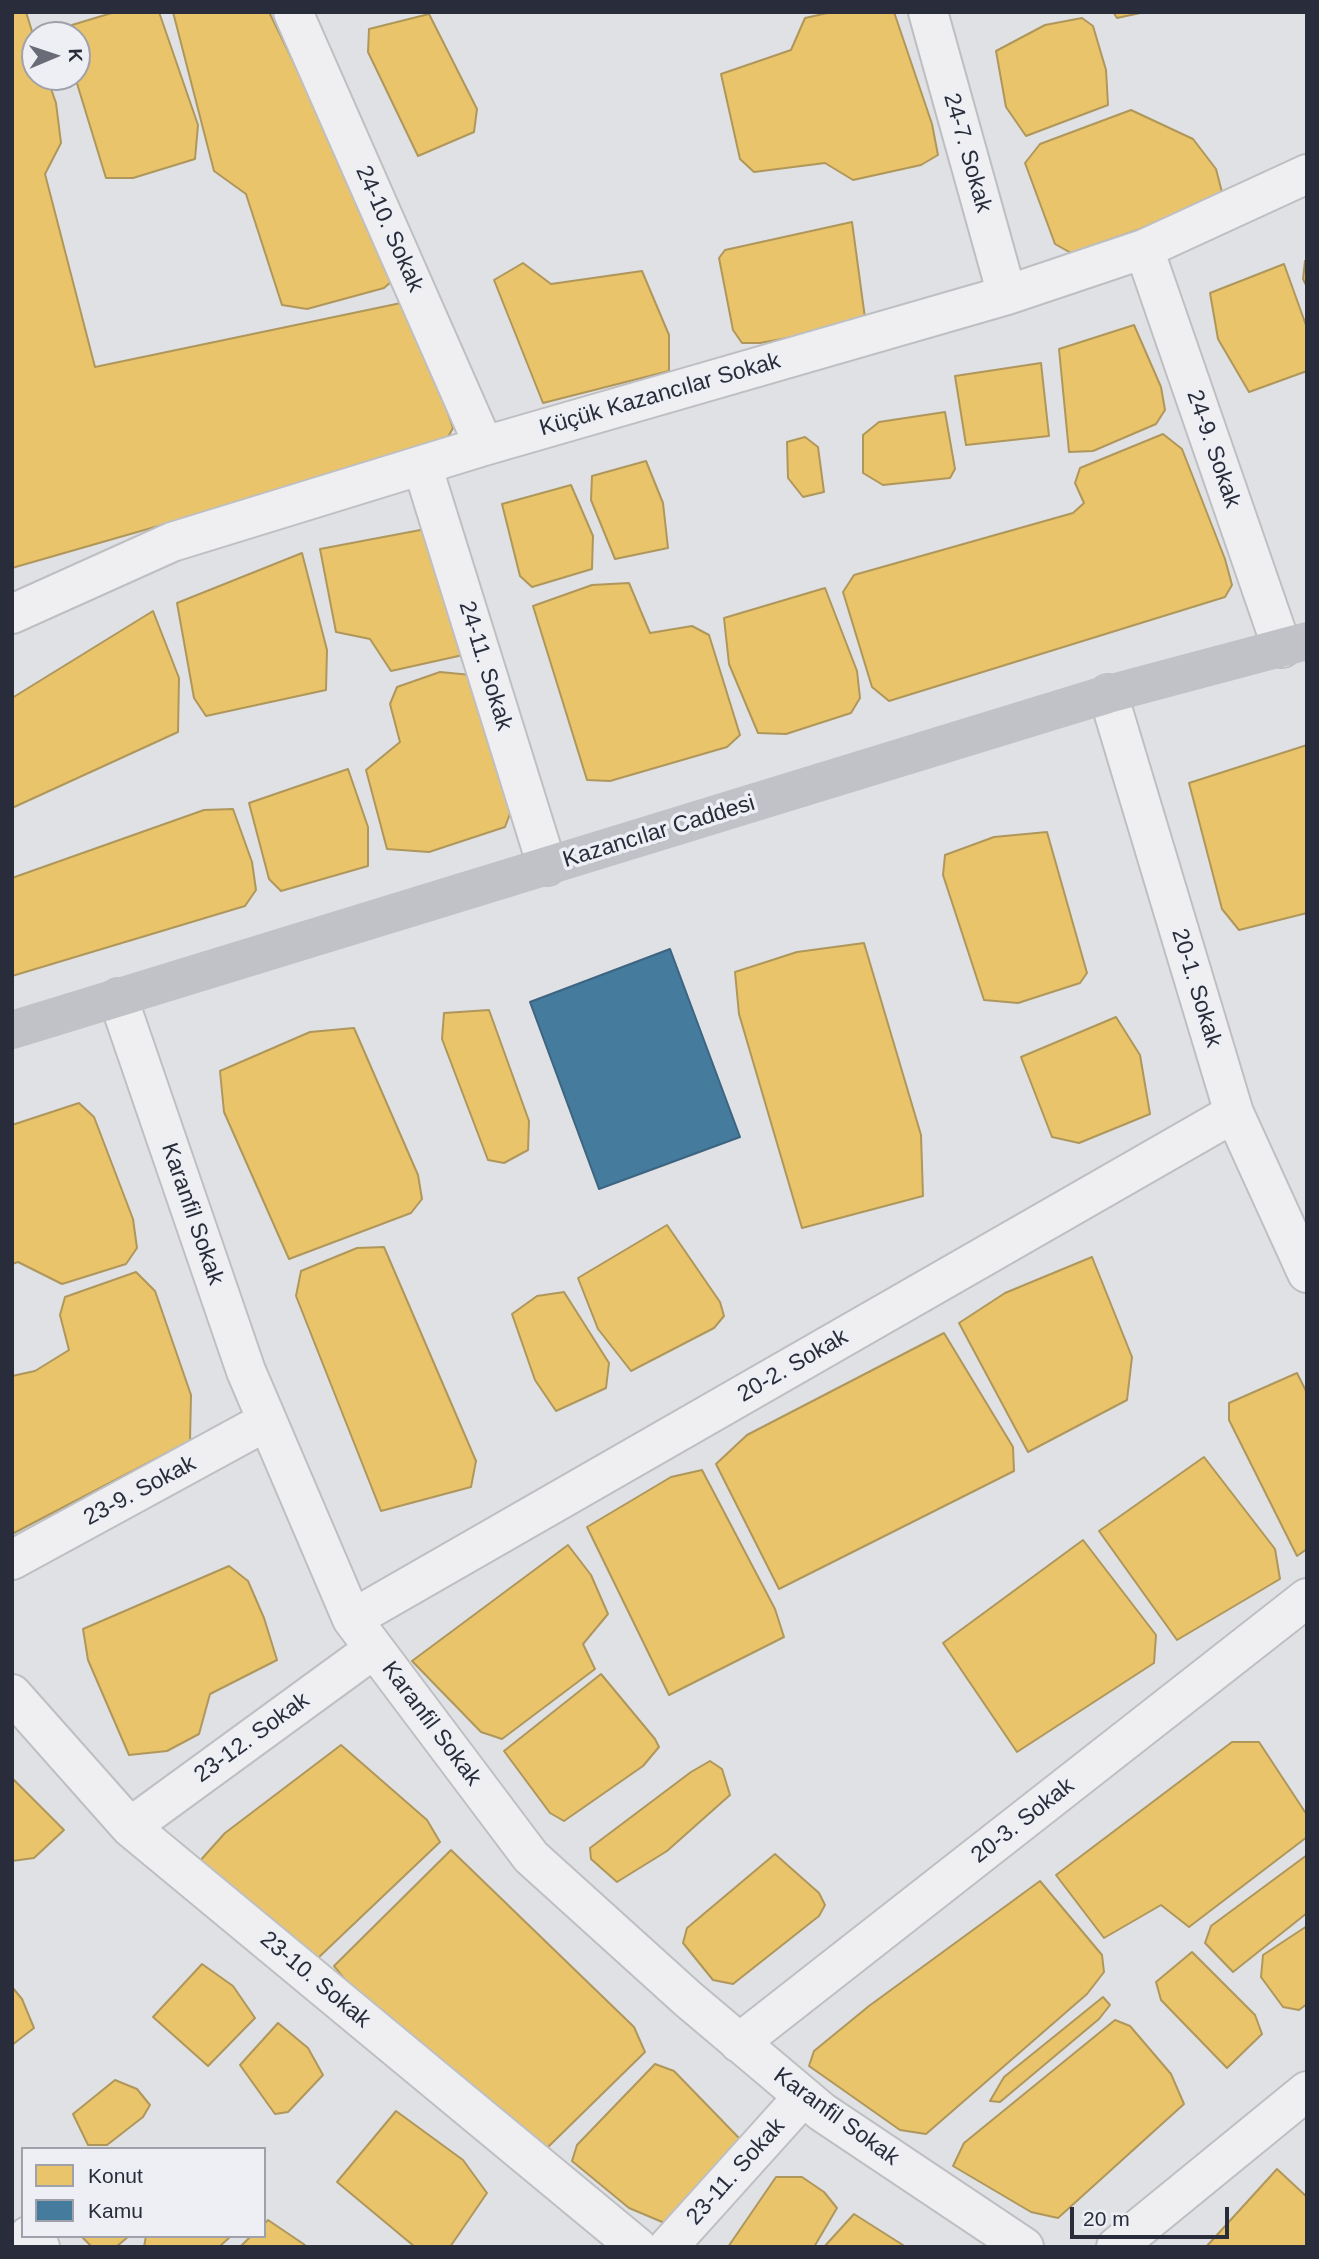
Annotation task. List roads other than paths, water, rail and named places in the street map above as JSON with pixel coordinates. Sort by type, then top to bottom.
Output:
[{"type":"main road","name":"Kazancılar Caddesi","points":[[12,1030],[1108,694],[1294,644]]},
{"type":"street","name":"24-10. Sokak","points":[[293,12],[485,446]]},
{"type":"street","name":"24-7. Sokak","points":[[928,12],[1007,295]]},
{"type":"street","name":"Küçük Kazancılar Sokak","points":[[12,614],[172,542],[485,446],[1007,295],[1144,249],[1307,174]]},
{"type":"street","name":"24-9. Sokak","points":[[1144,249],[1294,644]]},
{"type":"street","name":"24-11. Sokak","points":[[422,465],[547,866]]},
{"type":"street","name":"20-1. Sokak","points":[[1108,694],[1234,1112],[1302,1251]]},
{"type":"street","name":"Karanfil Sokak","points":[[118,998],[246,1371],[363,1634],[531,1857],[688,1999],[803,2097],[1024,2247]]},
{"type":"street","name":"20-2. Sokak","points":[[363,1634],[1234,1112]]},
{"type":"street","name":"23-9. Sokak","points":[[12,1560],[267,1421]]},
{"type":"street","name":"20-3. Sokak","points":[[739,2043],[1307,1598]]},
{"type":"street","name":"23-12. Sokak","points":[[130,1828],[363,1634]]},
{"type":"street","name":"23-10. Sokak","points":[[12,1694],[130,1828],[637,2247]]},
{"type":"street","points":[[1116,2247],[1307,2091]]},
{"type":"street","name":"23-11. Sokak","points":[[668,2247],[803,2097]]}]
